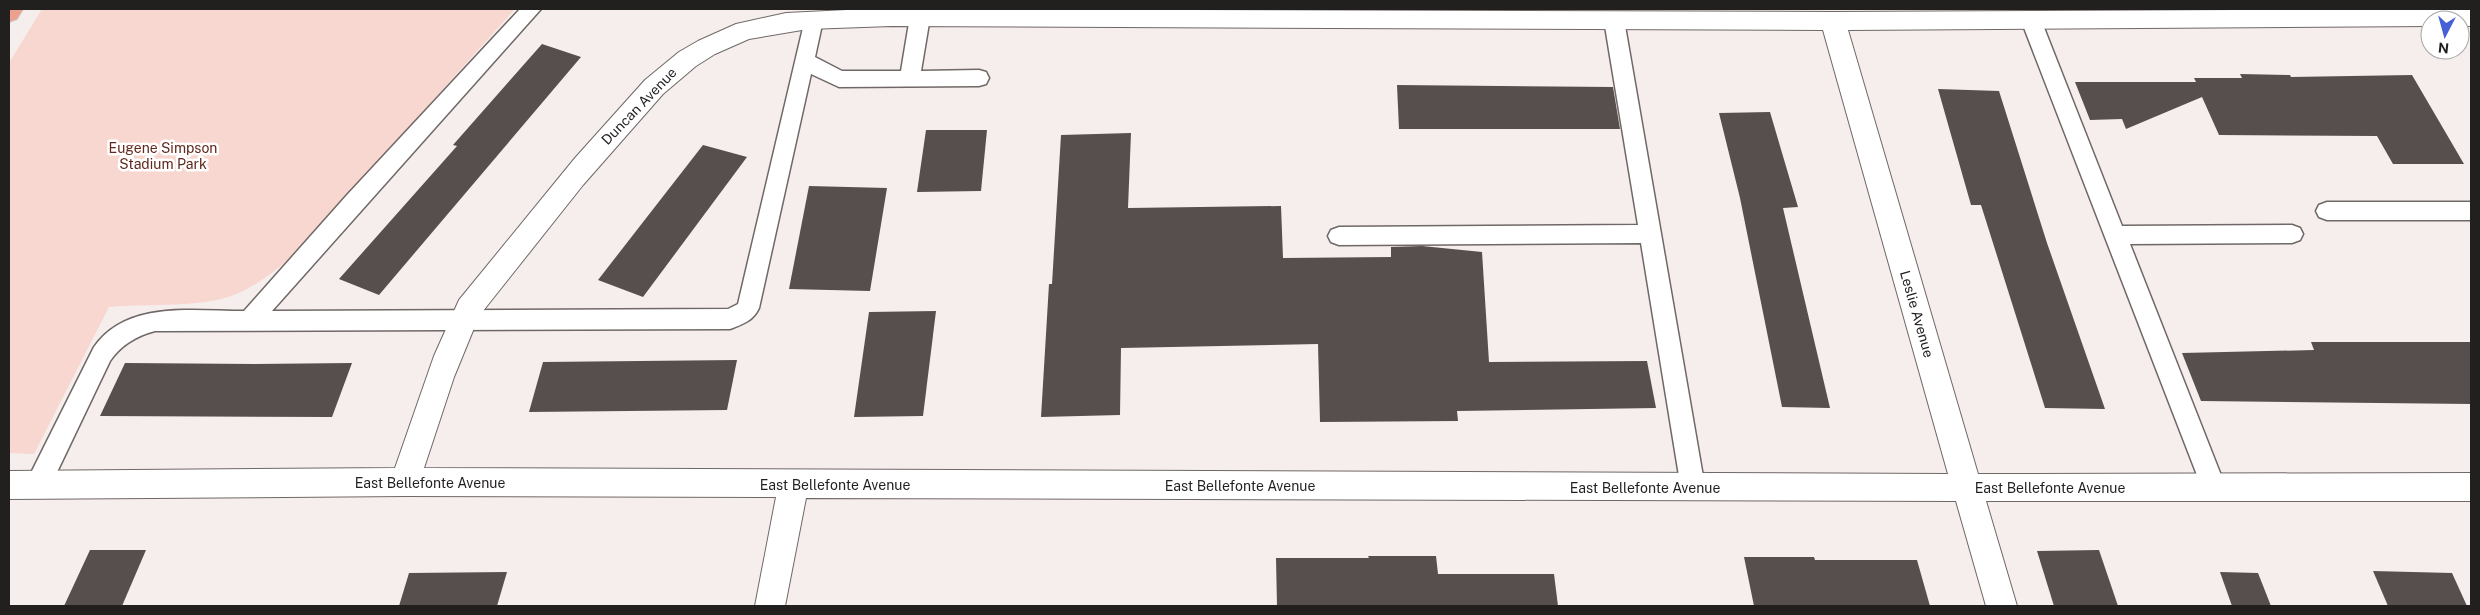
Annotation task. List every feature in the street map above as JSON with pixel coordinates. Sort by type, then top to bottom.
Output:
[{"type":"highway","points":[[9,13],[12,9]]},
{"type":"street","name":"Duncan Avenue","points":[[404,482],[433,395],[466,314],[548,209],[629,112],[668,72],[698,51],[729,36],[771,25],[813,20],[1014,13],[1833,21],[2471,18]]},
{"type":"street","name":"Leslie Avenue","points":[[1833,21],[2001,606]]},
{"type":"street","name":"East Bellefonte Avenue","points":[[9,485],[404,482],[1693,488],[2471,488]]},
{"type":"street","points":[[770,606],[793,485]]},
{"type":"lane","points":[[249,321],[355,201],[531,9]]},
{"type":"lane","points":[[910,78],[920,17]]},
{"type":"lane","points":[[38,485],[102,354],[118,336],[131,328],[155,321],[730,319],[745,312],[748,308],[813,20]]},
{"type":"lane","points":[[1614,20],[1693,488]]},
{"type":"lane","points":[[2031,20],[2214,488]]},
{"type":"lane","points":[[804,61],[839,78],[978,78]]},
{"type":"lane","points":[[2327,211],[2471,211]]},
{"type":"lane","points":[[1339,236],[1650,234]]},
{"type":"lane","points":[[2115,235],[2292,234]]},
{"type":"green space","name":"Eugene Simpson Stadium Park","points":[[42,9],[515,9],[291,258],[268,276],[243,291],[212,301],[109,307],[34,454],[9,453],[9,63]]},
{"type":"building","points":[[542,44],[581,57],[379,295],[339,279],[457,146],[453,145]]},
{"type":"building","points":[[2240,74],[2290,75],[2291,77],[2412,75],[2464,164],[2393,164],[2377,136],[2219,135],[2202,97],[2126,129],[2122,119],[2090,120],[2075,82],[2196,82],[2194,78],[2242,78]]},
{"type":"building","points":[[1397,85],[1613,87],[1620,129],[1399,129]]},
{"type":"building","points":[[1938,89],[1999,91],[2047,243],[2105,409],[2045,408],[1981,205],[1971,205]]},
{"type":"building","points":[[1770,112],[1798,207],[1783,208],[1830,408],[1782,407],[1740,198],[1719,113]]},
{"type":"building","points":[[926,130],[987,130],[981,191],[917,192]]},
{"type":"building","points":[[1131,133],[1128,208],[1281,206],[1283,258],[1391,257],[1391,247],[1422,246],[1482,252],[1489,362],[1647,361],[1656,408],[1457,411],[1458,421],[1320,422],[1318,344],[1121,348],[1120,415],[1041,417],[1049,284],[1052,284],[1061,135]]},
{"type":"building","points":[[703,145],[747,157],[643,297],[598,280]]},
{"type":"building","points":[[809,186],[887,188],[870,291],[789,289]]},
{"type":"building","points":[[936,311],[923,416],[854,417],[869,312]]},
{"type":"building","points":[[2311,342],[2471,342],[2471,404],[2201,401],[2182,353],[2314,350]]},
{"type":"building","points":[[737,360],[727,410],[529,412],[543,362]]},
{"type":"building","points":[[125,363],[352,363],[332,417],[100,416]]},
{"type":"building","points":[[90,550],[146,550],[122,606],[64,606]]},
{"type":"building","points":[[2099,550],[2118,606],[2054,606],[2037,551]]},
{"type":"building","points":[[1368,556],[1436,556],[1438,574],[1554,574],[1558,606],[1277,606],[1276,558],[1369,558]]},
{"type":"building","points":[[1744,557],[1814,557],[1815,560],[1917,560],[1930,606],[1754,606]]},
{"type":"building","points":[[2373,571],[2452,573],[2467,606],[2388,606]]},
{"type":"building","points":[[507,572],[497,606],[399,606],[409,573]]},
{"type":"building","points":[[2220,572],[2258,573],[2271,606],[2232,606]]}]
